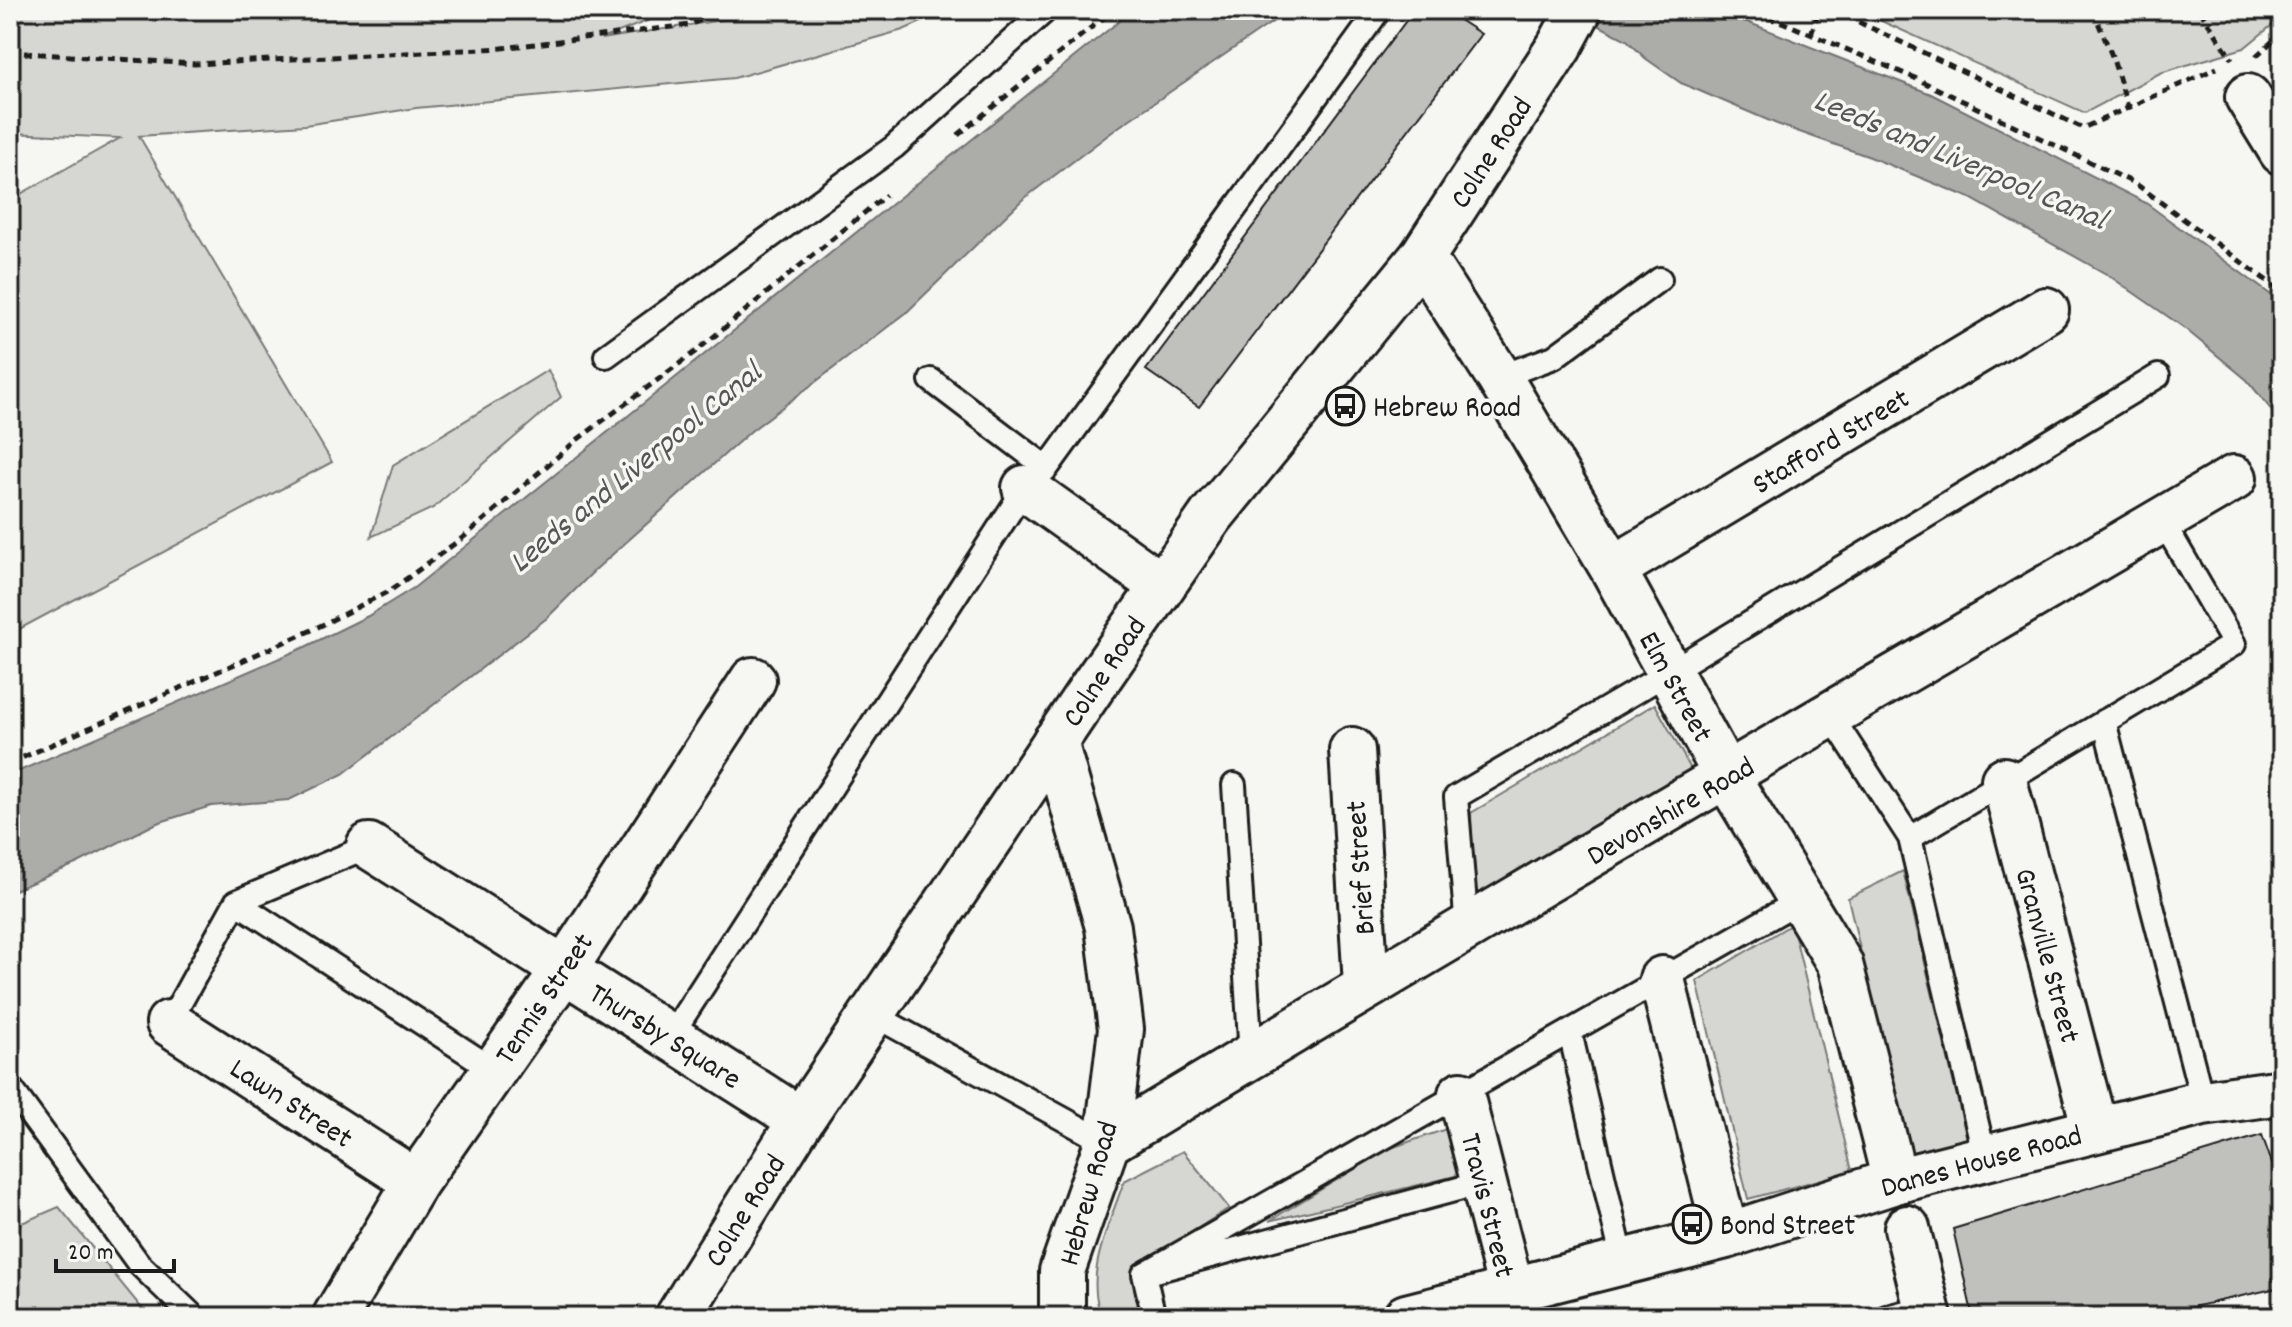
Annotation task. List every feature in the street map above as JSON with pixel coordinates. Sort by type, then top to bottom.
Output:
[{"type":"street","name":"Colne Road","points":[[678,1317],[801,1120],[1162,586],[1211,516],[1422,257],[1569,28]]},
{"type":"street","points":[[2243,72],[2282,152]]},
{"type":"street","name":"Elm Street","points":[[1422,257],[1499,377],[1613,569],[1727,777],[1840,964],[1895,1181]]},
{"type":"street","name":"Stafford Street","points":[[1613,569],[2046,310]]},
{"type":"street","points":[[1036,478],[1162,586]]},
{"type":"street","name":"Devonshire Road","points":[[1107,1143],[1366,986],[2234,478]]},
{"type":"street","name":"Tennis Street","points":[[335,1317],[416,1182],[564,970],[753,680]]},
{"type":"street","name":"Hebrew Road","points":[[1055,742],[1108,927],[1121,1029],[1107,1143],[1062,1271],[1062,1317]]},
{"type":"street","name":"Brief Street","points":[[1352,750],[1366,986]]},
{"type":"street","name":"Granville Street","points":[[2004,780],[2095,1130]]},
{"type":"street","name":"Thursby Square","points":[[369,846],[801,1120]]},
{"type":"street","points":[[1662,979],[1726,1236]]},
{"type":"street","name":"Lawn Street","points":[[169,1023],[416,1182]]},
{"type":"street","name":"Danes House Road","points":[[1406,1317],[1514,1304],[1623,1262],[1726,1236],[1895,1181],[2203,1103],[2282,1092]]},
{"type":"street","name":"Travis Street","points":[[1461,1094],[1514,1304]]},
{"type":"street","points":[[1907,1228],[1914,1314]]},
{"type":"lane","points":[[606,356],[894,147],[1046,10]]},
{"type":"lane","points":[[670,1037],[1036,478],[1379,10]]},
{"type":"lane","points":[[1499,377],[1554,357],[1660,279]]},
{"type":"lane","points":[[1467,928],[1456,797],[2158,376]]},
{"type":"lane","points":[[931,380],[1036,478]]},
{"type":"lane","points":[[1910,838],[2234,644],[2162,520]]},
{"type":"lane","points":[[1831,716],[1910,838],[1985,1158]]},
{"type":"lane","points":[[2104,721],[2203,1103]]},
{"type":"lane","points":[[1234,785],[1251,1056]]},
{"type":"lane","points":[[169,1023],[236,902],[369,846]]},
{"type":"lane","points":[[1144,1274],[1801,900]]},
{"type":"lane","points":[[236,902],[494,1070]]},
{"type":"lane","points":[[872,1014],[1107,1143]]},
{"type":"lane","points":[[1570,1032],[1623,1262]]},
{"type":"lane","points":[[10,1087],[139,1264],[194,1317]]},
{"type":"lane","points":[[1144,1274],[1484,1182]]},
{"type":"lane","points":[[1144,1274],[1154,1317]]},
{"type":"path","points":[[10,52],[195,64],[502,48],[689,25],[728,10]]},
{"type":"path","points":[[951,141],[1113,10]]},
{"type":"path","points":[[1740,10],[1782,22],[1917,79],[2136,184],[2282,292]]},
{"type":"path","points":[[1811,34],[1819,10]]},
{"type":"path","points":[[1833,10],[2083,128],[2128,107],[2243,72],[2260,50],[2282,33]]},
{"type":"path","points":[[2093,10],[2128,107]]},
{"type":"path","points":[[2200,10],[2243,72]]},
{"type":"path","points":[[10,763],[312,630],[391,590],[465,536],[577,440],[695,352],[890,191]]},
{"type":"shaded area","points":[[10,10],[675,10],[601,39],[770,10],[949,10],[903,30],[734,78],[416,108],[305,125],[139,136],[332,462],[10,634],[10,200],[120,138],[10,133]]},
{"type":"shaded area","points":[[1857,10],[2282,10],[2282,17],[2244,48],[2160,73],[2085,113]]},
{"type":"shaded area","points":[[548,370],[561,397],[433,508],[371,537],[393,465]]},
{"type":"shaded area","points":[[1655,704],[1692,771],[1474,898],[1471,813]]},
{"type":"shaded area","points":[[1903,871],[1968,1143],[1909,1157],[1848,898]]},
{"type":"shaded area","points":[[1792,924],[1852,1171],[1748,1199],[1697,981]]},
{"type":"shaded area","points":[[1449,1128],[1460,1175],[1269,1221],[1388,1149]]},
{"type":"shaded area","points":[[1183,1151],[1229,1208],[1138,1267],[1152,1317],[1102,1317],[1095,1283],[1097,1266],[1124,1181]]},
{"type":"shaded area","points":[[59,1207],[149,1317],[10,1317],[10,1228]]},
{"type":"water","name":"Leeds and Liverpool Canal","points":[[1133,10],[1290,10],[1120,126],[1022,200],[906,313],[751,431],[595,570],[547,618],[343,774],[289,800],[211,806],[157,823],[78,863],[10,892],[10,775],[305,647],[368,616],[415,587]]},
{"type":"water","name":"Leeds and Liverpool Canal","points":[[1569,10],[1682,12],[1747,22],[1931,94],[2146,203],[2282,303],[2282,423],[2247,380],[2183,327],[2108,275],[1970,198],[1870,157],[1777,124],[1681,83],[1645,58],[1627,40]]},
{"type":"building","points":[[1414,10],[1444,10],[1481,34],[1199,407],[1146,370]]},
{"type":"building","points":[[2262,1135],[2282,1192],[2282,1287],[2148,1317],[1973,1317],[1953,1229]]},
{"type":"place","name":"Hebrew Road","points":[[1345,406]]},
{"type":"place","name":"Bond Street","points":[[1692,1224]]}]
